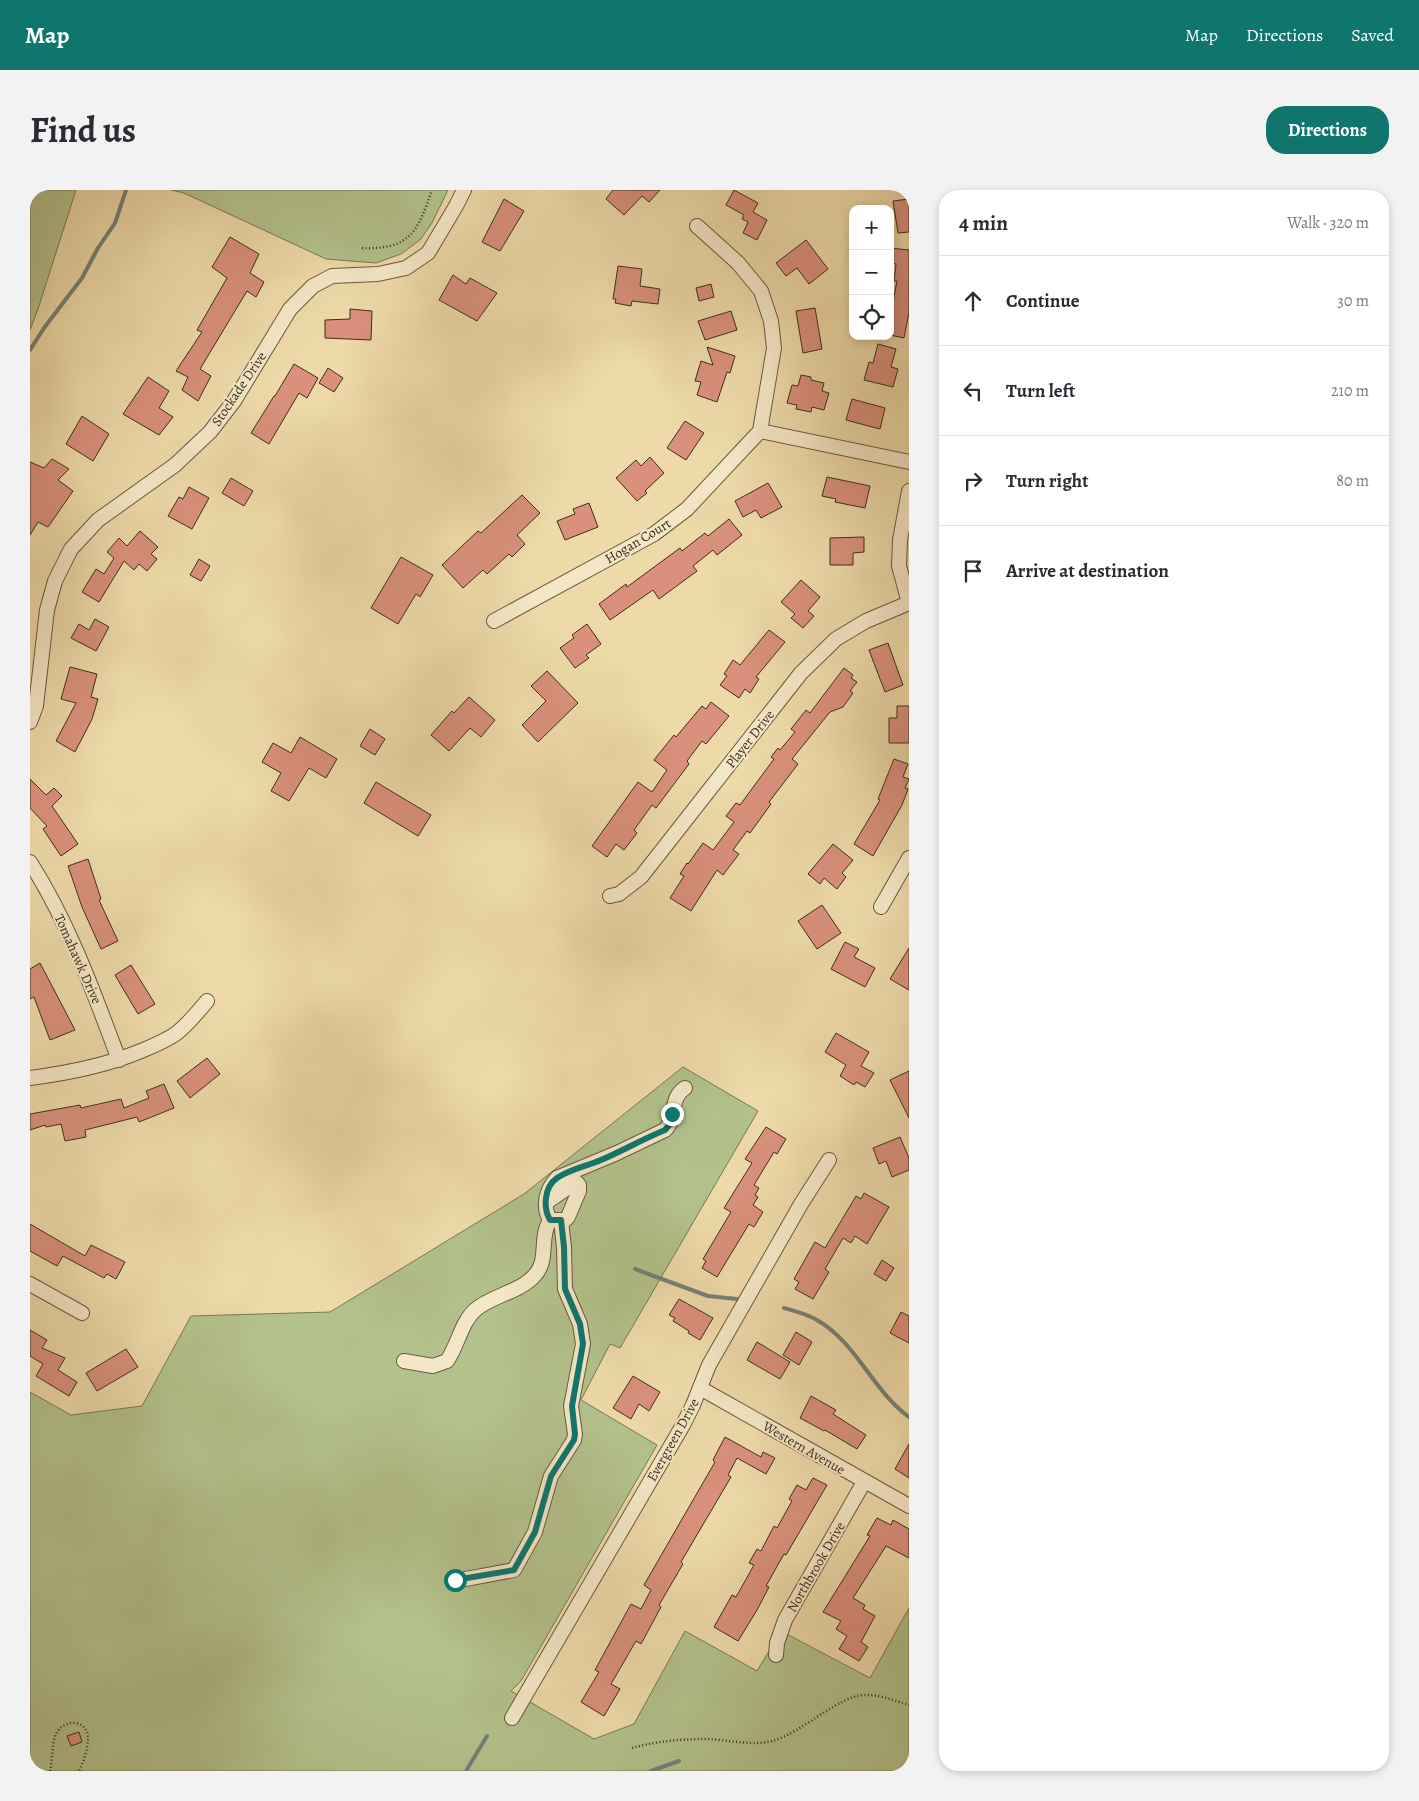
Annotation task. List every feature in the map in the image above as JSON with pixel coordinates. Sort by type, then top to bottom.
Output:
[{"type":"street","name":"Stockade Drive","points":[[30,722],[36,706],[48,610],[55,581],[71,549],[98,520],[175,465],[210,432],[234,401],[290,308],[313,286],[332,276],[378,274],[406,268],[428,253],[464,190]]},
{"type":"street","points":[[697,226],[738,263],[761,291],[771,321],[774,348],[760,432],[909,462]]},
{"type":"street","name":"Hogan Court","points":[[494,621],[654,534],[687,509],[760,432]]},
{"type":"street","points":[[909,491],[900,540],[900,566],[909,604]]},
{"type":"street","name":"Player Drive","points":[[610,896],[619,894],[641,877],[808,666],[836,640],[866,621],[909,604]]},
{"type":"street","points":[[881,907],[909,858]]},
{"type":"street","name":"Tomahawk Drive","points":[[30,862],[44,883],[90,980],[119,1060]]},
{"type":"street","points":[[30,1078],[72,1072],[119,1060],[152,1046],[177,1033],[192,1020],[207,1001]]},
{"type":"street","points":[[455,1580],[514,1570],[535,1532],[551,1476],[574,1440],[572,1399],[583,1344],[580,1324],[565,1289],[564,1247],[556,1220],[545,1208],[549,1190],[557,1178],[617,1153],[665,1130],[670,1124],[675,1100],[678,1094],[685,1088]]},
{"type":"street","name":"Evergreen Drive","points":[[512,1718],[683,1426],[709,1365],[801,1204],[829,1160]]},
{"type":"street","points":[[404,1361],[433,1366],[447,1361],[473,1312],[493,1299],[522,1285],[535,1275],[542,1261],[545,1230],[556,1220],[565,1220],[568,1217],[579,1191],[579,1185],[576,1182],[547,1202]]},
{"type":"street","points":[[30,1284],[82,1313]]},
{"type":"street","name":"Western Avenue","points":[[700,1388],[909,1506]]},
{"type":"street","name":"Northbrook Drive","points":[[776,1655],[777,1643],[785,1620],[864,1482]]},
{"type":"path","points":[[362,248],[372,248],[394,243],[411,235],[422,218],[432,190]]},
{"type":"path","points":[[632,1748],[664,1740],[684,1739],[708,1739],[746,1744],[773,1741],[788,1736],[852,1698],[864,1695],[880,1696],[909,1705]]},
{"type":"path","points":[[50,1771],[55,1736],[64,1724],[70,1722],[82,1725],[88,1737],[85,1756],[79,1771]]},
{"type":"green space","points":[[30,190],[76,190],[30,330]]},
{"type":"green space","points":[[171,190],[448,190],[432,223],[421,239],[401,254],[376,263],[326,259],[184,193]]},
{"type":"green space","points":[[683,1067],[758,1111],[620,1348],[610,1344],[581,1400],[657,1445],[521,1681],[511,1691],[594,1739],[634,1724],[685,1631],[757,1671],[781,1631],[870,1678],[909,1608],[909,1771],[30,1771],[30,1392],[71,1415],[142,1406],[191,1316],[330,1312],[524,1194]]},
{"type":"building","points":[[613,190],[660,190],[649,202],[642,196],[624,215],[606,199]]},
{"type":"building","points":[[734,190],[758,203],[753,212],[767,220],[757,240],[743,233],[748,222],[742,219],[744,215],[726,205]]},
{"type":"building","points":[[504,199],[524,211],[500,251],[482,242]]},
{"type":"building","points":[[909,199],[909,232],[898,233],[893,201]]},
{"type":"building","points":[[230,237],[259,254],[250,273],[264,282],[256,297],[247,291],[200,369],[211,376],[198,401],[182,390],[188,377],[176,371],[202,332],[197,330],[227,278],[212,267]]},
{"type":"building","points":[[806,240],[828,269],[809,284],[797,268],[786,276],[776,263]]},
{"type":"building","points":[[894,248],[909,250],[909,312],[904,338],[894,336],[894,296],[897,281],[894,281],[896,264],[894,264]]},
{"type":"building","points":[[618,266],[642,269],[640,286],[660,289],[658,304],[632,301],[631,306],[615,303],[616,299],[613,299]]},
{"type":"building","points":[[453,275],[466,284],[470,278],[497,293],[477,321],[439,300]]},
{"type":"building","points":[[711,284],[714,297],[699,301],[696,288]]},
{"type":"building","points":[[815,308],[822,349],[803,353],[796,311]]},
{"type":"building","points":[[350,309],[372,311],[371,340],[325,338],[325,320],[350,319]]},
{"type":"building","points":[[731,311],[737,330],[705,340],[698,321]]},
{"type":"building","points":[[878,344],[896,349],[891,367],[898,369],[893,387],[864,380],[869,362],[873,363]]},
{"type":"building","points":[[707,347],[735,356],[730,373],[727,372],[717,402],[697,395],[701,382],[695,381],[701,361],[713,365]]},
{"type":"building","points":[[294,364],[318,378],[307,398],[299,393],[269,444],[251,433]]},
{"type":"building","points":[[328,368],[343,378],[334,392],[319,383]]},
{"type":"building","points":[[801,375],[824,383],[822,391],[829,393],[824,410],[812,407],[811,412],[796,409],[797,405],[787,403],[792,385],[798,386]]},
{"type":"building","points":[[148,377],[169,391],[159,408],[173,417],[159,435],[123,414]]},
{"type":"building","points":[[852,399],[885,408],[880,429],[846,420]]},
{"type":"building","points":[[82,416],[109,434],[93,461],[66,444]]},
{"type":"building","points":[[685,421],[704,433],[686,460],[667,448]]},
{"type":"building","points":[[650,457],[664,473],[645,491],[647,493],[637,501],[616,478],[636,460],[641,466]]},
{"type":"building","points":[[52,459],[69,469],[58,480],[73,491],[48,527],[38,522],[30,535],[30,462],[44,468]]},
{"type":"building","points":[[827,477],[870,486],[865,508],[835,502],[836,499],[822,496]]},
{"type":"building","points":[[231,478],[253,491],[244,506],[222,493]]},
{"type":"building","points":[[768,483],[782,507],[761,518],[756,510],[743,517],[735,501]]},
{"type":"building","points":[[189,487],[209,498],[192,529],[168,516],[179,497],[183,499]]},
{"type":"building","points":[[522,495],[540,513],[517,535],[525,544],[512,557],[509,554],[487,574],[483,570],[463,588],[442,565],[478,531],[481,533]]},
{"type":"building","points":[[589,503],[598,527],[565,540],[557,521],[575,514],[573,509]]},
{"type":"building","points":[[729,519],[742,535],[717,555],[713,550],[693,566],[697,571],[659,599],[653,590],[610,620],[599,604],[626,584],[627,587],[680,548],[682,551],[705,533],[708,536]]},
{"type":"building","points":[[140,531],[158,547],[151,554],[157,559],[147,571],[139,564],[134,570],[124,561],[99,602],[82,592],[96,569],[104,574],[114,558],[107,552],[119,538],[127,546]]},
{"type":"building","points":[[864,537],[864,552],[853,553],[853,565],[830,565],[830,538]]},
{"type":"building","points":[[401,557],[433,575],[420,597],[416,594],[398,624],[371,608]]},
{"type":"building","points":[[199,559],[210,566],[201,581],[190,575]]},
{"type":"building","points":[[801,580],[820,597],[808,611],[814,616],[803,628],[791,618],[795,614],[781,602]]},
{"type":"building","points":[[95,619],[109,627],[96,651],[71,638],[79,624],[89,630]]},
{"type":"building","points":[[587,624],[601,644],[586,655],[589,658],[575,668],[560,648],[574,638],[572,635]]},
{"type":"building","points":[[769,630],[785,642],[756,677],[759,679],[750,693],[745,689],[739,698],[720,685],[727,676],[724,674],[733,660],[740,665]]},
{"type":"building","points":[[888,643],[903,685],[885,692],[869,650]]},
{"type":"building","points":[[70,667],[97,674],[91,697],[98,699],[92,719],[75,752],[56,741],[76,703],[61,699]]},
{"type":"building","points":[[844,668],[853,675],[851,678],[857,682],[850,691],[853,693],[843,707],[830,712],[792,759],[798,764],[769,802],[771,804],[750,833],[747,831],[733,850],[739,854],[723,875],[717,870],[691,911],[670,898],[684,876],[680,874],[687,863],[703,843],[713,850],[734,822],[726,816],[736,803],[740,805],[774,759],[771,757],[778,748],[780,750],[795,732],[791,729],[806,710],[810,713]]},
{"type":"building","points":[[547,671],[578,703],[538,742],[522,725],[546,701],[531,686]]},
{"type":"building","points":[[469,697],[495,720],[481,737],[470,728],[449,751],[431,735],[452,711],[454,713]]},
{"type":"building","points":[[711,702],[729,716],[706,744],[702,741],[687,761],[689,764],[656,808],[652,805],[634,830],[637,833],[624,850],[616,844],[607,857],[592,846],[638,782],[652,792],[667,770],[654,760],[674,735],[676,737],[702,706],[706,709]]},
{"type":"building","points":[[897,706],[909,706],[909,743],[889,743],[889,718],[897,718]]},
{"type":"building","points":[[370,729],[385,739],[375,755],[360,746]]},
{"type":"building","points":[[300,737],[337,759],[326,778],[309,768],[289,801],[271,791],[281,773],[262,762],[273,743],[291,753]]},
{"type":"building","points":[[894,759],[908,764],[903,777],[909,779],[905,788],[908,789],[902,805],[873,856],[854,844],[880,800],[878,799]]},
{"type":"building","points":[[30,779],[46,795],[54,788],[62,796],[52,806],[78,844],[61,856],[43,829],[47,826],[30,808]]},
{"type":"building","points":[[376,782],[431,815],[418,836],[364,803]]},
{"type":"building","points":[[833,844],[853,860],[842,873],[846,877],[837,889],[824,878],[820,884],[808,874]]},
{"type":"building","points":[[88,859],[101,899],[99,900],[118,941],[101,949],[82,907],[68,866]]},
{"type":"building","points":[[822,905],[841,933],[817,949],[798,921]]},
{"type":"building","points":[[845,942],[859,949],[854,957],[875,968],[865,987],[831,969]]},
{"type":"building","points":[[909,948],[909,990],[890,979]]},
{"type":"building","points":[[40,963],[75,1030],[50,1040],[34,997],[30,999],[30,969]]},
{"type":"building","points":[[131,965],[155,1004],[138,1014],[115,975]]},
{"type":"building","points":[[836,1033],[869,1052],[861,1066],[874,1073],[865,1087],[856,1082],[854,1085],[840,1076],[846,1065],[825,1052]]},
{"type":"building","points":[[207,1058],[220,1074],[190,1098],[177,1081]]},
{"type":"building","points":[[909,1071],[909,1118],[890,1080]]},
{"type":"building","points":[[164,1084],[174,1108],[139,1122],[137,1117],[85,1130],[86,1137],[65,1141],[61,1124],[46,1127],[45,1125],[30,1130],[30,1114],[80,1105],[81,1108],[121,1099],[124,1108],[149,1098],[146,1091]]},
{"type":"building","points":[[766,1127],[786,1139],[777,1154],[774,1152],[754,1185],[759,1188],[755,1195],[758,1197],[753,1205],[763,1212],[754,1227],[749,1224],[717,1277],[702,1268],[706,1261],[703,1259],[731,1212],[724,1208],[752,1163],[745,1159]]},
{"type":"building","points":[[900,1137],[909,1158],[909,1170],[892,1177],[886,1161],[879,1164],[873,1148]]},
{"type":"building","points":[[864,1193],[889,1207],[867,1244],[855,1236],[851,1243],[843,1238],[825,1269],[829,1272],[813,1299],[795,1289],[799,1282],[794,1279],[815,1242],[825,1248],[856,1196],[861,1199]]},
{"type":"building","points":[[30,1224],[85,1256],[91,1245],[125,1262],[116,1279],[107,1274],[104,1278],[63,1256],[57,1266],[30,1251]]},
{"type":"building","points":[[882,1260],[894,1268],[886,1281],[874,1274]]},
{"type":"building","points":[[679,1299],[713,1318],[700,1340],[673,1321],[675,1318],[669,1315]]},
{"type":"building","points":[[901,1312],[909,1316],[909,1343],[890,1333]]},
{"type":"building","points":[[30,1330],[47,1340],[42,1348],[65,1358],[58,1370],[77,1382],[69,1396],[36,1376],[43,1364],[30,1356]]},
{"type":"building","points":[[796,1332],[812,1342],[799,1365],[783,1355]]},
{"type":"building","points":[[757,1342],[790,1362],[780,1379],[747,1360]]},
{"type":"building","points":[[126,1349],[138,1367],[97,1391],[86,1373]]},
{"type":"building","points":[[633,1376],[660,1392],[649,1411],[639,1404],[631,1419],[613,1408]]},
{"type":"building","points":[[811,1396],[836,1410],[833,1414],[866,1435],[857,1449],[800,1418]]},
{"type":"building","points":[[725,1437],[761,1457],[763,1452],[775,1458],[766,1474],[737,1458],[728,1475],[731,1477],[681,1562],[683,1564],[659,1605],[661,1607],[641,1644],[636,1641],[611,1684],[620,1689],[604,1716],[581,1702],[599,1672],[595,1670],[631,1604],[641,1609],[651,1590],[644,1585],[715,1462],[713,1460]]},
{"type":"building","points":[[909,1444],[909,1478],[895,1469]]},
{"type":"building","points":[[813,1478],[827,1485],[786,1555],[784,1554],[766,1586],[769,1587],[757,1610],[738,1641],[714,1627],[732,1595],[736,1597],[754,1565],[749,1563],[757,1549],[761,1551],[774,1526],[777,1528],[792,1501],[789,1499],[797,1485],[806,1490]]},
{"type":"building","points":[[877,1518],[891,1525],[893,1520],[909,1529],[909,1558],[886,1546],[853,1598],[865,1605],[863,1609],[875,1616],[861,1642],[868,1647],[859,1661],[839,1649],[847,1636],[836,1629],[841,1621],[823,1612],[870,1536],[867,1535]]},
{"type":"building","points":[[79,1732],[82,1742],[71,1746],[67,1736]]},
{"type":"waterway","points":[[30,350],[44,328],[82,278],[98,248],[115,223],[126,190]]},
{"type":"waterway","points":[[635,1269],[708,1296],[737,1299]]},
{"type":"waterway","points":[[784,1308],[809,1316],[831,1330],[854,1354],[885,1394],[909,1417]]},
{"type":"waterway","points":[[466,1771],[487,1736]]},
{"type":"waterway","points":[[651,1771],[679,1761]]},
{"type":"route","points":[[455,1580],[514,1570],[535,1532],[551,1476],[574,1440],[573,1392],[583,1344],[582,1333],[565,1289],[561,1220],[550,1220],[546,1213],[545,1208],[549,1190],[557,1178],[617,1153],[665,1130],[670,1124],[672,1114]]}]
